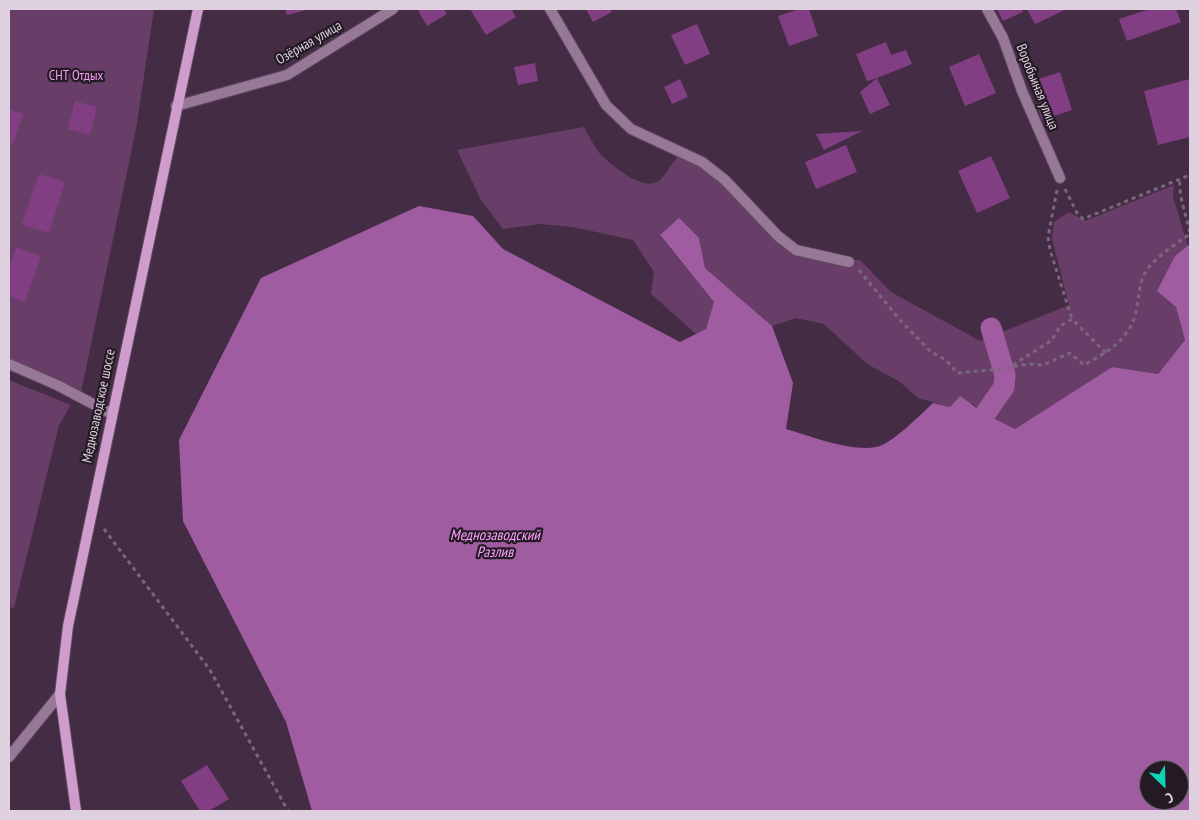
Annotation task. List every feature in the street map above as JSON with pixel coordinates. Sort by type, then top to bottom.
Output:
[{"type":"main road","name":"Меднозаводское шоссе","points":[[76,811],[60,694],[68,626],[176,106],[198,9]]},
{"type":"street","name":"Озёрная улица","points":[[176,106],[287,75],[392,9]]},
{"type":"street","points":[[550,9],[606,105],[631,129],[702,162],[725,180],[778,236],[796,250],[849,262]]},
{"type":"street","name":"Воробьиная улица","points":[[987,9],[1003,38],[1022,91],[1060,178]]},
{"type":"street","points":[[9,364],[57,385],[112,414]]},
{"type":"street","points":[[9,757],[60,694]]},
{"type":"path","points":[[1060,178],[1077,213],[1083,219],[1190,175]]},
{"type":"path","points":[[1060,178],[1048,237],[1052,260],[1072,319],[1106,354]]},
{"type":"path","points":[[1012,366],[1043,365],[1070,353],[1084,365],[1106,354],[1123,339],[1134,317],[1145,273],[1167,250],[1190,234],[1188,220],[1178,191],[1180,178]]},
{"type":"path","points":[[849,262],[862,272],[900,320],[930,351],[946,360],[957,373],[1000,370]]},
{"type":"path","points":[[1006,368],[1052,340],[1060,326],[1072,319]]},
{"type":"path","points":[[91,512],[210,670],[288,811]]},
{"type":"green space","name":"СНТ Отдых","points":[[9,9],[154,9],[136,129],[80,397],[9,366]]},
{"type":"green space","points":[[584,127],[600,154],[620,171],[637,181],[654,183],[660,180],[682,152],[702,162],[796,250],[842,260],[860,260],[891,292],[980,341],[1069,305],[1052,239],[1054,222],[1069,212],[1085,221],[1174,185],[1173,197],[1188,246],[1175,256],[1176,307],[1185,340],[1158,374],[1112,367],[1015,429],[985,414],[973,404],[950,407],[918,398],[900,382],[867,364],[824,324],[796,318],[772,326],[705,268],[699,238],[660,236],[714,302],[706,329],[696,334],[651,294],[654,272],[633,240],[573,227],[540,224],[503,229],[481,200],[457,150]]},
{"type":"green space","points":[[9,380],[71,405],[59,425],[14,608],[9,607]]},
{"type":"water","name":"Меднозаводский Разлив","points":[[419,206],[473,216],[503,249],[680,342],[706,329],[714,302],[660,235],[679,218],[699,238],[705,268],[772,326],[793,383],[786,429],[831,443],[866,448],[876,447],[890,441],[933,403],[950,407],[960,396],[985,414],[1015,429],[1112,367],[1158,374],[1185,340],[1176,307],[1157,291],[1175,256],[1190,244],[1190,811],[312,811],[286,722],[183,521],[179,440],[261,278]]},
{"type":"building","points":[[285,9],[310,9],[287,15]]},
{"type":"building","points":[[422,9],[444,9],[447,14],[427,26],[418,11]]},
{"type":"building","points":[[470,9],[511,9],[516,17],[486,35]]},
{"type":"building","points":[[586,9],[610,9],[612,12],[593,22]]},
{"type":"building","points":[[799,9],[809,9],[818,36],[789,46],[778,16]]},
{"type":"building","points":[[997,9],[1022,9],[1023,12],[1003,21]]},
{"type":"building","points":[[1027,9],[1067,9],[1035,24]]},
{"type":"building","points":[[1150,9],[1176,9],[1181,22],[1127,41],[1119,19]]},
{"type":"building","points":[[697,24],[710,54],[685,65],[671,35]]},
{"type":"building","points":[[886,42],[891,55],[906,50],[912,64],[867,81],[856,54]]},
{"type":"building","points":[[979,54],[996,93],[965,106],[949,67]]},
{"type":"building","points":[[535,63],[538,81],[518,85],[514,67]]},
{"type":"building","points":[[1060,72],[1072,110],[1042,120],[1030,82]]},
{"type":"building","points":[[877,78],[890,105],[870,114],[860,92]]},
{"type":"building","points":[[680,79],[688,97],[672,104],[664,87]]},
{"type":"building","points":[[1190,79],[1190,137],[1158,145],[1144,91]]},
{"type":"building","points":[[75,101],[97,107],[90,135],[68,129]]},
{"type":"building","points":[[9,109],[23,114],[13,144],[9,142]]},
{"type":"building","points":[[862,131],[824,150],[816,134]]},
{"type":"building","points":[[846,145],[857,172],[816,189],[805,162]]},
{"type":"building","points":[[991,156],[1010,198],[977,213],[958,171]]},
{"type":"building","points":[[39,174],[65,182],[49,233],[22,225]]},
{"type":"building","points":[[16,247],[41,256],[25,302],[9,296],[9,269]]},
{"type":"building","points":[[207,765],[229,799],[209,811],[200,811],[181,781]]},
{"type":"waterway","points":[[985,414],[1004,387],[1005,375],[991,328]]}]
